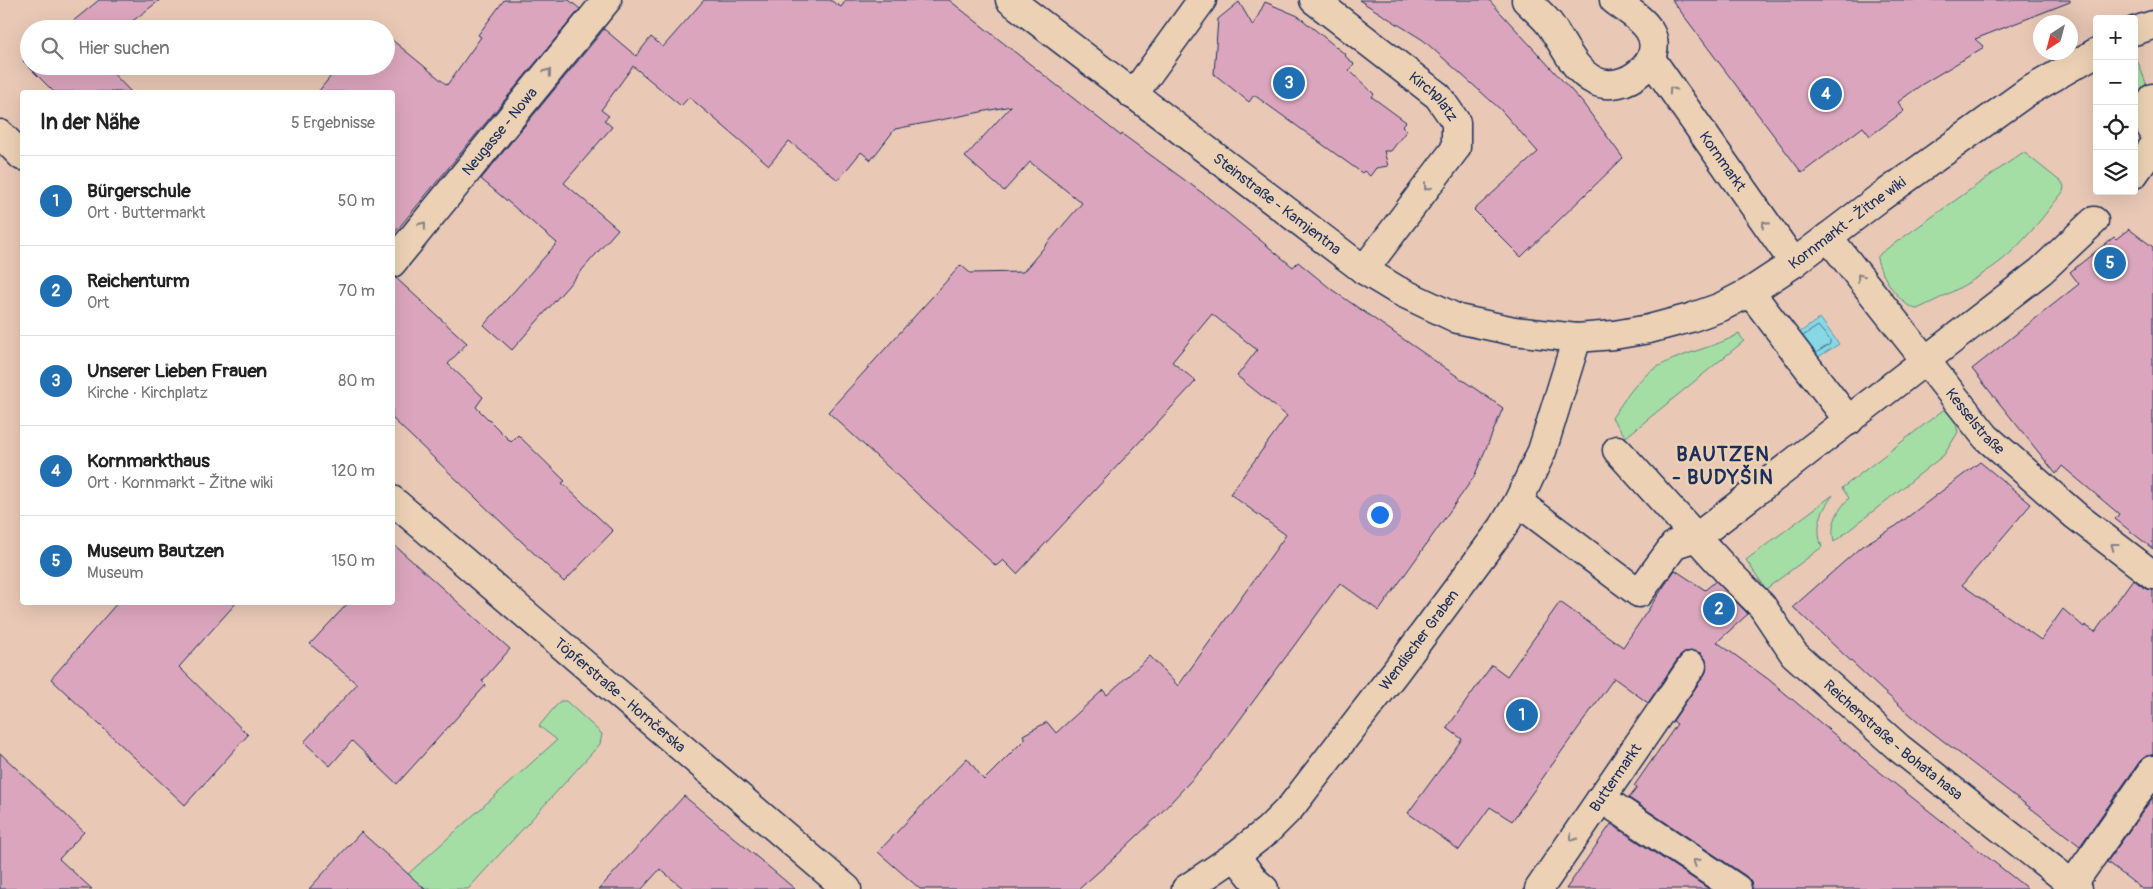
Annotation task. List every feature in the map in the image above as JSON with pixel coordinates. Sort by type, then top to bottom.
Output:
[{"type":"street","name":"Neugasse - Nowa","points":[[395,259],[607,0]]},
{"type":"street","name":"Steinstraße - Kamjentna","points":[[1010,0],[1364,270],[1397,290],[1458,319],[1514,331],[1577,338]]},
{"type":"street","points":[[1133,95],[1202,0]]},
{"type":"street","name":"Kirchplatz","points":[[1314,0],[1438,96],[1456,122],[1456,148],[1364,270]]},
{"type":"street","points":[[1526,0],[1548,23],[1578,66],[1594,81],[1616,86],[1636,75],[1654,52],[1653,41],[1648,29],[1636,16],[1614,0]]},
{"type":"street","points":[[2138,30],[2153,25]]},
{"type":"street","name":"Kornmarkt - Žitne wiki","points":[[1577,338],[1614,336],[1649,329],[1722,307],[1750,292],[1794,263],[1878,198],[2027,92],[2093,54]]},
{"type":"street","name":"Kornmarkt","points":[[1650,59],[1794,263]]},
{"type":"street","points":[[2153,98],[2147,113],[2148,122],[2153,131]]},
{"type":"street","points":[[0,134],[20,154]]},
{"type":"street","points":[[2138,168],[2153,147]]},
{"type":"street","points":[[1518,502],[1639,593],[1674,544],[1697,537],[1849,422],[2041,271],[2094,221]]},
{"type":"street","name":"Kesselstraße","points":[[1828,237],[1986,437],[2076,516],[2153,575]]},
{"type":"street","points":[[1750,292],[1849,422]]},
{"type":"street","name":"Wendischer Graben","points":[[1186,889],[1235,856],[1268,830],[1290,807],[1396,671],[1503,527],[1518,502],[1542,451],[1577,338]]},
{"type":"street","name":"Reichenstraße - Bohata hasa","points":[[1617,450],[1728,572],[1762,606],[1794,654],[1899,748],[2073,888]]},
{"type":"street","name":"Töpferstraße - Hornčerska","points":[[395,503],[848,889]]},
{"type":"street","name":"Buttermarkt","points":[[1538,889],[1692,666]]},
{"type":"street","points":[[2073,888],[2153,770]]},
{"type":"street","points":[[1600,798],[1737,889]]},
{"type":"street","points":[[1235,856],[1264,889]]},
{"type":"green space","points":[[2138,62],[2147,86],[2144,127],[2138,135]]},
{"type":"green space","points":[[2022,153],[2026,154],[2061,182],[2064,186],[2063,192],[2034,228],[1992,268],[1961,287],[1917,309],[1905,303],[1892,289],[1882,272],[1877,258],[1881,253]]},
{"type":"green space","points":[[1739,334],[1744,341],[1626,437],[1612,418],[1645,376],[1669,361]]},
{"type":"green space","points":[[1947,407],[1955,421],[1958,432],[1944,455],[1834,542],[1833,529],[1836,518],[1849,498],[1842,488]]},
{"type":"green space","points":[[1833,495],[1820,520],[1819,533],[1822,547],[1766,589],[1746,560]]},
{"type":"green space","points":[[560,701],[566,701],[602,734],[600,744],[468,889],[424,889],[408,874],[557,740],[539,726]]},
{"type":"water","points":[[1820,318],[1839,344],[1810,362],[1792,338]]},
{"type":"building","points":[[99,0],[160,0],[134,20],[74,20]]},
{"type":"building","points":[[504,0],[569,0],[580,9],[395,232],[395,90],[320,90],[332,75],[395,75],[395,42],[447,85],[481,37],[478,35]]},
{"type":"building","points":[[704,0],[830,0],[841,7],[846,0],[949,0],[1121,136],[1122,134],[1205,195],[1293,267],[1298,262],[1331,289],[1503,408],[1474,477],[1379,611],[1340,583],[1211,759],[1158,816],[1079,889],[920,889],[878,852],[967,758],[984,780],[1025,739],[1023,735],[1047,722],[1056,733],[1103,690],[1107,695],[1150,656],[1178,686],[1286,535],[1230,494],[1287,416],[1237,376],[1257,350],[1212,314],[1172,362],[1196,381],[1017,574],[1003,560],[996,566],[828,412],[961,265],[970,273],[1023,272],[1082,203],[1030,162],[1004,191],[965,157],[1011,106],[895,129],[871,160],[861,152],[838,180],[789,141],[769,165],[689,97],[681,106],[633,66],[601,110],[609,116],[604,120],[612,127],[564,183],[618,229],[512,350],[484,325],[557,243],[481,179],[604,29],[636,56],[651,37],[663,47]]},
{"type":"building","points":[[1359,0],[1489,0],[1582,102],[1623,158],[1521,257],[1474,210],[1538,152],[1500,109],[1423,40]]},
{"type":"building","points":[[1672,0],[2070,0],[2070,2],[1975,39],[1984,47],[1921,85],[1898,102],[1904,111],[1870,136],[1863,127],[1802,173]]},
{"type":"building","points":[[1239,2],[1253,26],[1265,2],[1298,16],[1346,55],[1354,64],[1349,70],[1374,94],[1372,97],[1406,122],[1402,126],[1407,130],[1391,151],[1384,151],[1388,166],[1376,168],[1370,176],[1364,171],[1362,173],[1254,95],[1249,102],[1214,74],[1218,19]]},
{"type":"building","points":[[37,75],[115,75],[129,90],[52,90]]},
{"type":"building","points":[[2129,229],[2153,247],[2153,549],[2115,519],[2119,514],[2062,466],[2056,474],[1972,369],[2079,284],[2070,272],[2114,237],[2116,239]]},
{"type":"building","points":[[395,278],[467,343],[448,364],[483,397],[476,407],[511,442],[518,435],[565,481],[562,483],[613,531],[564,582],[395,421]]},
{"type":"building","points":[[1980,462],[2031,504],[1962,585],[2041,640],[2063,609],[2084,627],[2085,625],[2095,632],[2133,579],[2144,588],[2153,590],[2153,755],[2146,756],[2140,761],[2080,846],[1920,723],[1793,607],[1862,546],[1896,526]]},
{"type":"building","points":[[395,546],[510,649],[482,681],[486,685],[397,784],[352,741],[330,766],[304,742],[357,684],[310,644],[346,605],[395,605]]},
{"type":"building","points":[[1675,570],[1705,590],[1716,581],[1748,614],[1717,642],[1768,679],[1871,765],[2028,889],[1752,889],[1751,882],[1746,876],[1629,798],[1637,788],[1634,786],[1677,724],[1673,721],[1705,674],[1707,668],[1706,660],[1701,653],[1694,651],[1686,652],[1679,657],[1648,703],[1614,678],[1512,821],[1490,807],[1459,850],[1408,813],[1462,739],[1447,728],[1492,665],[1507,676],[1560,602],[1623,647]]},
{"type":"building","points":[[115,605],[234,605],[179,667],[248,735],[185,805],[51,679]]},
{"type":"building","points":[[0,753],[84,832],[59,859],[92,889],[0,889]]},
{"type":"building","points":[[684,796],[795,889],[684,889],[660,869],[642,889],[599,889]]},
{"type":"building","points":[[2153,797],[2153,889],[2142,889],[2107,862]]},
{"type":"building","points":[[1611,824],[1709,889],[1566,889]]},
{"type":"building","points":[[361,832],[425,889],[309,889]]},
{"type":"place","name":"Unserer Lieben Frauen","points":[[1289,83]]},
{"type":"place","name":"Kornmarkthaus","points":[[1826,94]]},
{"type":"place","name":"Museum Bautzen","points":[[2110,263]]},
{"type":"place","name":"Reichenturm","points":[[1719,609]]},
{"type":"place","name":"Bürgerschule","points":[[1522,715]]},
{"type":"district","name":"BAUTZEN - BUDYŠIN","points":[[1723,466]]}]
